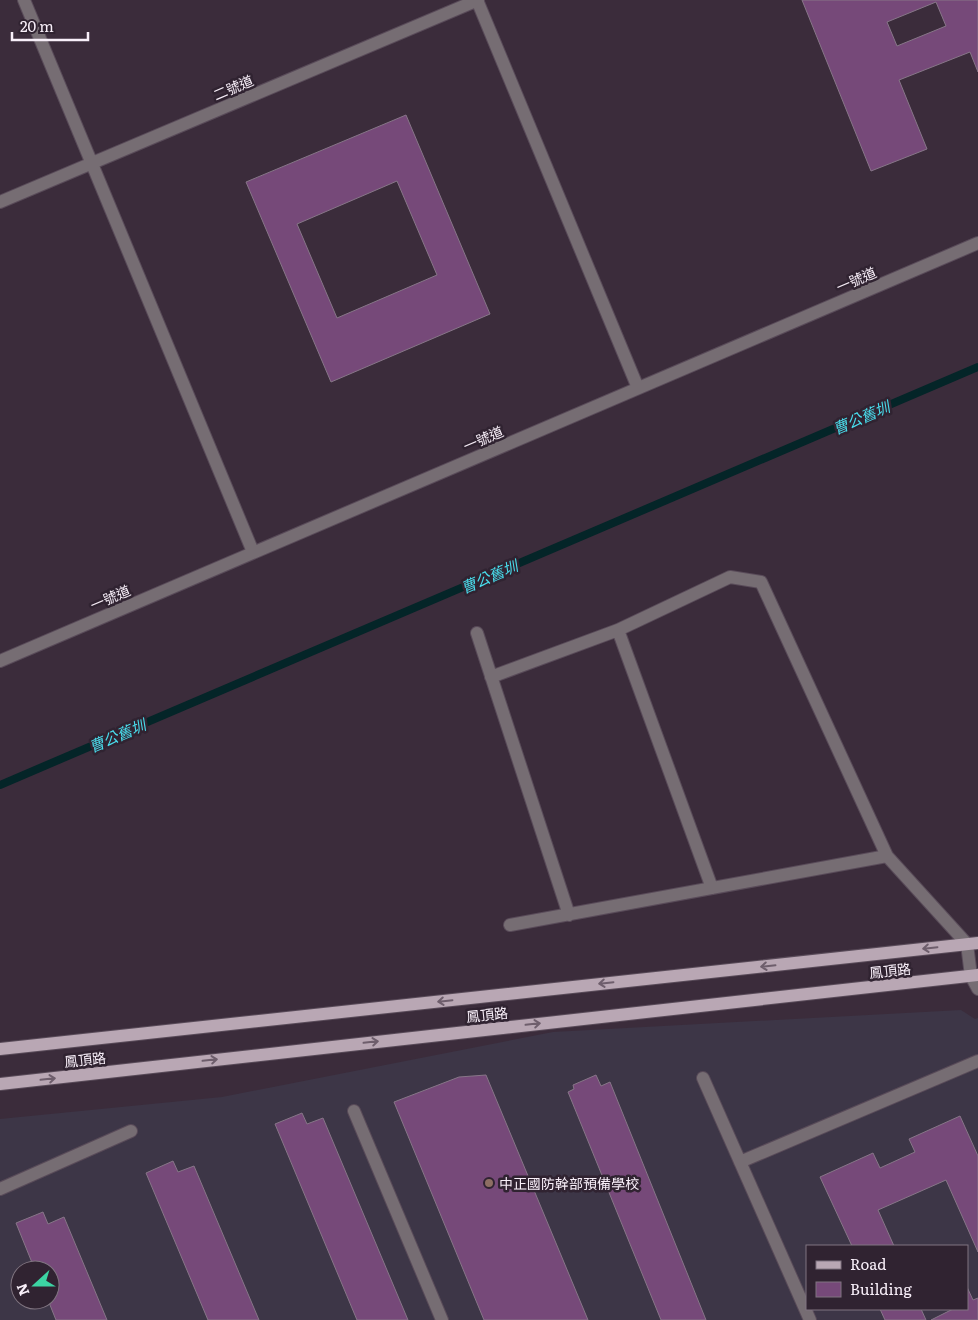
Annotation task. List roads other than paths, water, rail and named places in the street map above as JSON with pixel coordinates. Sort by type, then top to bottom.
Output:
[{"type":"main road","name":"鳳頂路","points":[[0,1049],[972,944]]},
{"type":"main road","name":"鳳頂路","points":[[0,1084],[975,976]]},
{"type":"street","points":[[24,0],[253,552]]},
{"type":"street","points":[[478,0],[638,388]]},
{"type":"street","name":"二號道","points":[[0,202],[478,0]]},
{"type":"street","name":"一號道","points":[[0,661],[978,243]]},
{"type":"street","points":[[491,677],[618,630],[730,577],[761,582],[887,856],[972,944],[978,989]]},
{"type":"street","points":[[618,630],[712,888]]},
{"type":"street","points":[[477,633],[569,915]]},
{"type":"street","points":[[510,925],[887,856]]},
{"type":"street","points":[[740,1162],[978,1061]]},
{"type":"street","points":[[703,1078],[810,1320]]},
{"type":"street","points":[[354,1111],[442,1320]]},
{"type":"street","points":[[0,1189],[131,1131]]},
{"type":"waterway","name":"曹公舊圳","points":[[0,785],[978,367]]},
{"type":"place","name":"中正國防幹部預備學校","points":[[489,1183]]}]
